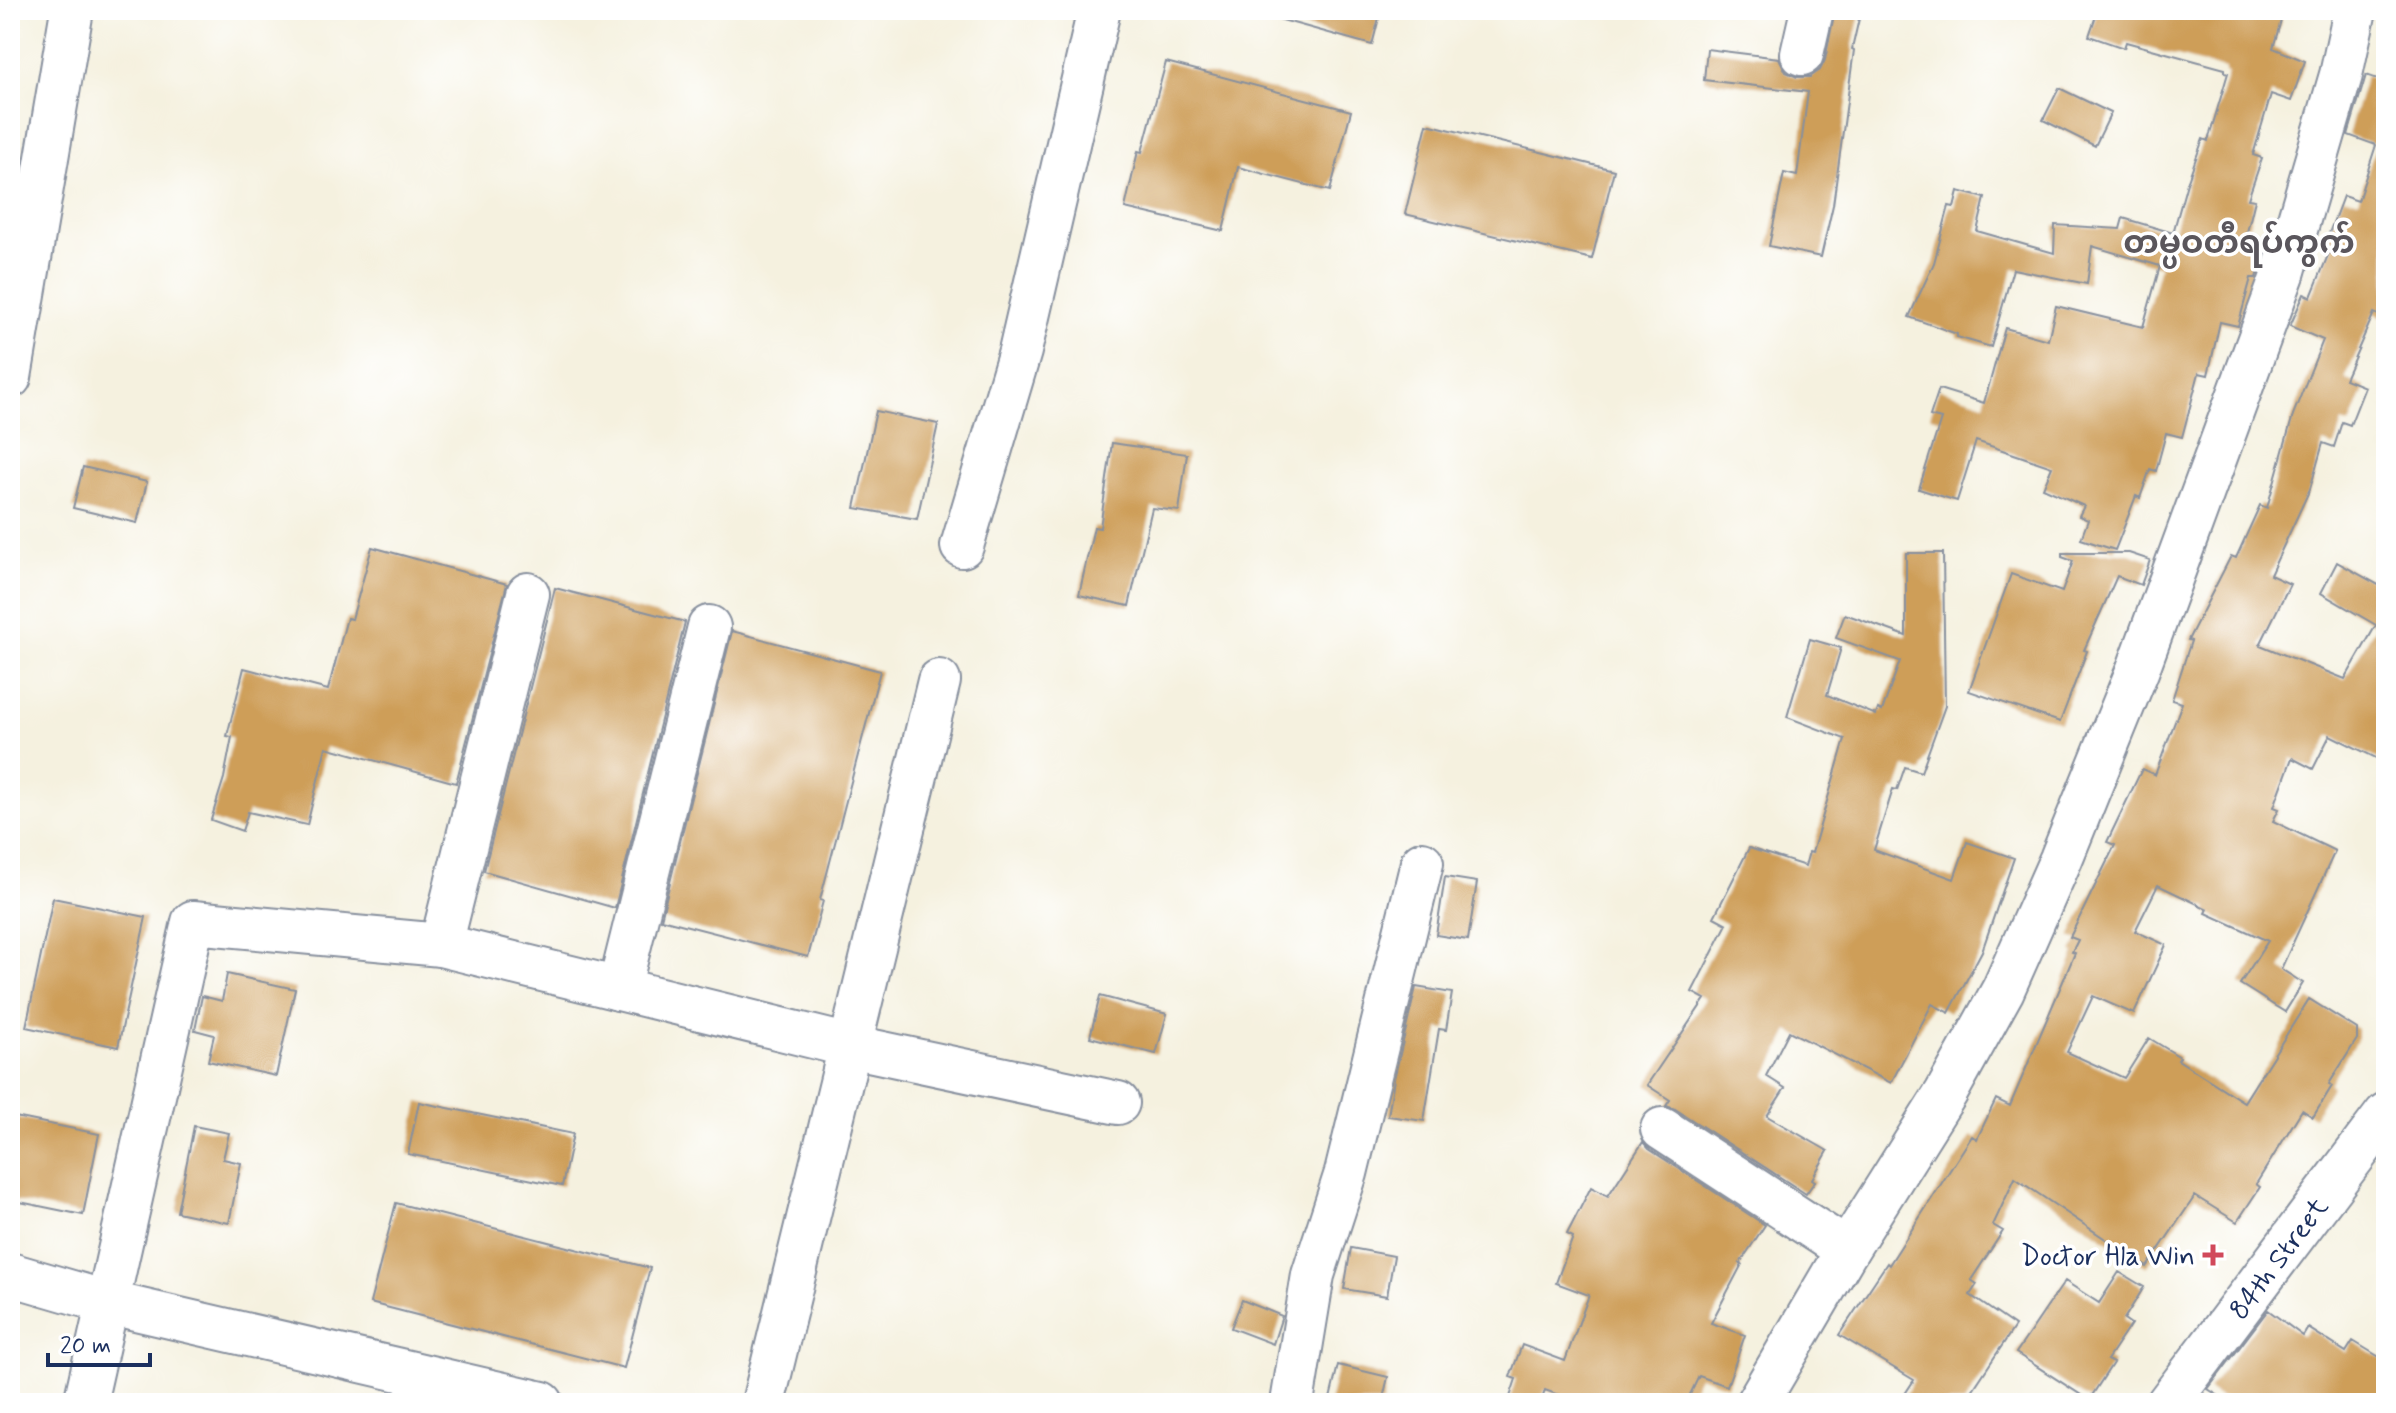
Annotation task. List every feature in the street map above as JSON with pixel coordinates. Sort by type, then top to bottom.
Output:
[{"type":"street","points":[[10,377],[72,10]]},
{"type":"street","points":[[962,546],[1020,351],[1099,10]]},
{"type":"street","points":[[1802,54],[1812,10]]},
{"type":"street","points":[[1757,1403],[1847,1250],[1946,1093],[2003,990],[2061,859],[2138,669],[2283,274],[2341,75],[2355,10]]},
{"type":"street","points":[[441,945],[528,594]]},
{"type":"street","points":[[619,989],[709,627]]},
{"type":"street","points":[[763,1403],[939,681]]},
{"type":"street","points":[[1292,1403],[1313,1275],[1346,1173],[1422,863]]},
{"type":"street","points":[[85,1403],[193,922],[441,945],[850,1046],[1118,1103]]},
{"type":"street","name":"84th Street","points":[[2168,1403],[2386,1114]]},
{"type":"street","points":[[1662,1129],[1847,1250]]},
{"type":"street","points":[[10,1274],[106,1302],[542,1403]]},
{"type":"building","points":[[1276,10],[1381,10],[1372,45],[1275,18]]},
{"type":"building","points":[[1835,10],[1861,10],[1852,49],[1833,205],[1821,257],[1769,246],[1784,173],[1797,176],[1808,92],[1704,80],[1707,49],[1779,58],[1786,72],[1797,77],[1810,77],[1820,70],[1825,60]]},
{"type":"building","points":[[2098,10],[2284,10],[2273,48],[2305,61],[2291,101],[2271,94],[2253,155],[2262,158],[2248,199],[2255,200],[2244,244],[2265,248],[2256,278],[2251,278],[2238,326],[2220,322],[2208,375],[2199,373],[2182,437],[2166,433],[2156,471],[2150,469],[2115,550],[2081,539],[2088,520],[2079,516],[2084,506],[2043,488],[2052,467],[1976,441],[1957,501],[1919,489],[1941,419],[1930,416],[1939,389],[1984,403],[2005,328],[2048,340],[2056,306],[2143,327],[2160,266],[2092,246],[2087,284],[2013,269],[1991,347],[1909,317],[1934,263],[1949,206],[1954,207],[1958,191],[1985,198],[1977,231],[2054,253],[2055,225],[2120,229],[2123,218],[2173,233],[2203,139],[2208,141],[2228,73],[2225,69],[2126,42],[2124,48],[2089,36]]},
{"type":"building","points":[[1166,62],[1351,111],[1330,191],[1238,167],[1223,231],[1125,208],[1138,151],[1142,152]]},
{"type":"building","points":[[2366,75],[2386,82],[2386,318],[2374,313],[2345,379],[2365,387],[2350,425],[2342,422],[2334,447],[2323,443],[2310,489],[2270,575],[2290,584],[2260,645],[2345,679],[2376,625],[2321,593],[2337,562],[2386,589],[2386,763],[2330,735],[2313,769],[2292,758],[2274,807],[2279,809],[2273,821],[2335,851],[2281,969],[2303,983],[2285,1012],[2240,984],[2268,941],[2206,913],[2208,909],[2158,885],[2135,931],[2166,945],[2134,1014],[2093,996],[2067,1052],[2124,1078],[2149,1038],[2244,1102],[2309,999],[2357,1029],[2357,1039],[2313,1117],[2302,1110],[2256,1184],[2260,1187],[2237,1222],[2195,1196],[2147,1267],[2015,1178],[1993,1225],[2003,1231],[1971,1280],[1977,1284],[1970,1295],[2015,1326],[1964,1403],[1899,1403],[1914,1380],[1839,1335],[1887,1263],[1889,1265],[1972,1136],[1977,1139],[1996,1099],[2010,1106],[2075,953],[2072,952],[2078,940],[2070,937],[2115,845],[2107,842],[2142,769],[2155,775],[2182,703],[2172,700],[2191,641],[2188,640],[2231,556],[2236,558],[2260,505],[2267,508],[2293,415],[2323,340],[2290,326],[2304,294],[2311,297],[2335,238],[2328,236],[2343,196],[2358,201],[2376,145],[2348,135]]},
{"type":"building","points":[[2059,88],[2111,113],[2095,146],[2043,120]]},
{"type":"building","points":[[1427,124],[1614,170],[1592,259],[1405,214]]},
{"type":"building","points":[[876,411],[938,424],[917,519],[855,508]]},
{"type":"building","points":[[1112,443],[1187,454],[1179,511],[1152,508],[1129,606],[1079,595],[1094,527],[1100,528]]},
{"type":"building","points":[[83,467],[147,482],[137,523],[73,508]]},
{"type":"building","points":[[372,547],[507,584],[456,783],[326,747],[307,825],[248,812],[242,831],[211,820],[224,778],[232,737],[227,736],[244,668],[328,690],[347,618],[352,619]]},
{"type":"building","points":[[1906,553],[1943,553],[1945,706],[1921,772],[1905,767],[1897,790],[1893,789],[1874,850],[1954,879],[1967,842],[2014,858],[1982,951],[1949,1013],[1932,1004],[1891,1083],[1789,1031],[1766,1076],[1785,1088],[1767,1116],[1828,1151],[1806,1194],[1666,1106],[1670,1100],[1647,1085],[1705,999],[1692,992],[1727,924],[1714,917],[1749,848],[1805,866],[1809,852],[1812,853],[1845,739],[1787,717],[1810,639],[1841,648],[1827,695],[1876,715],[1878,709],[1882,711],[1900,661],[1836,638],[1845,614],[1906,636]]},
{"type":"building","points":[[2062,553],[2129,553],[2150,560],[2141,585],[2117,576],[2084,650],[2087,651],[2060,722],[1969,691],[2011,574],[2062,592],[2073,561],[2062,557]]},
{"type":"building","points":[[555,588],[685,622],[615,908],[484,871]]},
{"type":"building","points":[[732,631],[880,671],[808,957],[661,919]]},
{"type":"building","points":[[1445,877],[1477,882],[1468,940],[1436,935]]},
{"type":"building","points":[[53,898],[146,917],[118,1047],[26,1027]]},
{"type":"building","points":[[227,974],[295,989],[276,1076],[208,1061],[214,1035],[195,1030],[202,996],[222,1001]]},
{"type":"building","points":[[1416,987],[1452,993],[1446,1030],[1439,1029],[1424,1121],[1388,1116]]},
{"type":"building","points":[[1100,996],[1167,1014],[1156,1054],[1090,1037]]},
{"type":"building","points":[[419,1102],[573,1134],[562,1186],[408,1154]]},
{"type":"building","points":[[10,1116],[99,1134],[83,1215],[10,1200]]},
{"type":"building","points":[[194,1126],[229,1133],[223,1159],[241,1163],[229,1223],[177,1212]]},
{"type":"building","points":[[1643,1142],[1649,1149],[1765,1225],[1740,1263],[1711,1323],[1745,1335],[1727,1386],[1699,1376],[1686,1403],[1581,1403],[1545,1390],[1541,1403],[1508,1403],[1516,1379],[1510,1377],[1522,1345],[1565,1361],[1589,1295],[1556,1283],[1573,1237],[1567,1234],[1591,1187],[1608,1196]]},
{"type":"building","points":[[396,1203],[650,1268],[624,1368],[370,1303]]},
{"type":"building","points":[[1351,1248],[1394,1256],[1387,1296],[1344,1289]]},
{"type":"building","points":[[2119,1272],[2144,1287],[2124,1319],[2131,1324],[2107,1360],[2113,1363],[2089,1400],[2016,1353],[2065,1281],[2099,1303]]},
{"type":"building","points":[[1242,1300],[1282,1316],[1273,1344],[1231,1328]]},
{"type":"building","points":[[2268,1310],[2303,1336],[2308,1328],[2346,1352],[2353,1341],[2386,1361],[2386,1403],[2230,1403],[2208,1389]]},
{"type":"building","points":[[1338,1365],[1388,1377],[1382,1403],[1329,1403]]},
{"type":"place","name":"Doctor Hla Win","points":[[2213,1255]]},
{"type":"district","name":"တမ္ပဝတီရပ်ကွက်","points":[[2239,242]]}]
